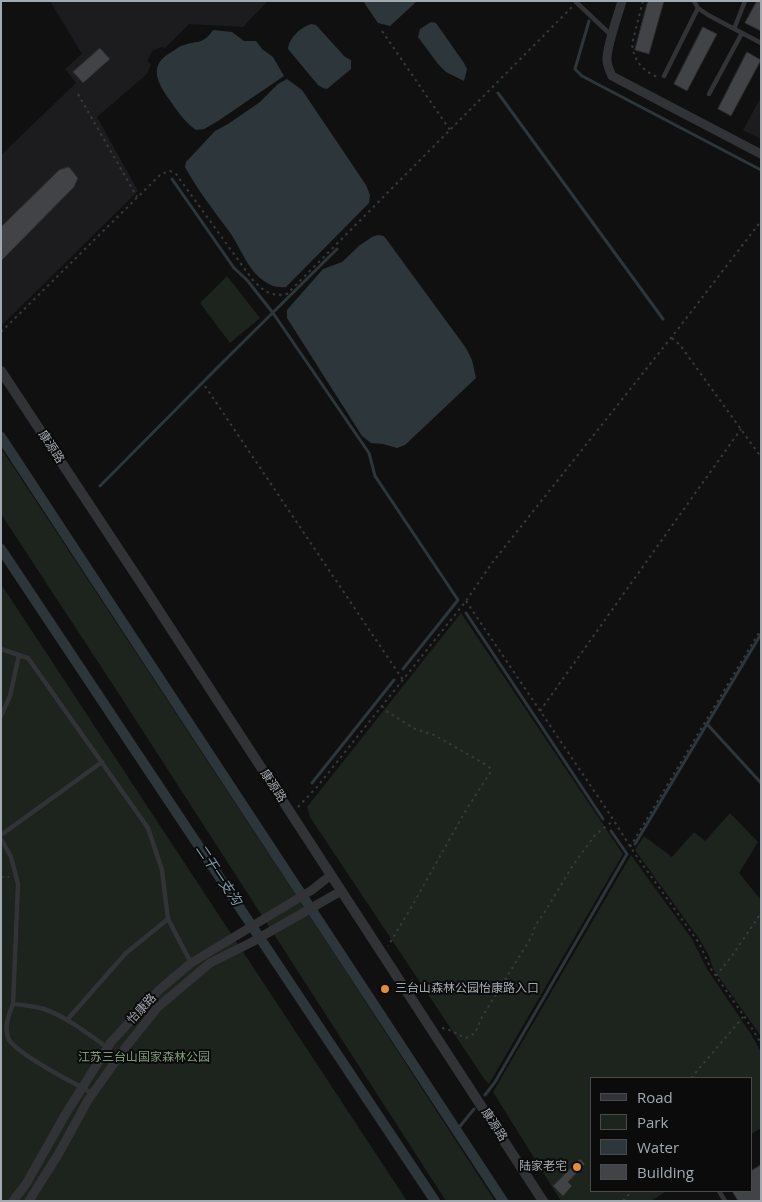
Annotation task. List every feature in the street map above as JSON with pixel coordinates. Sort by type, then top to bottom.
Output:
[{"type":"street","points":[[622,1],[607,59],[612,76],[761,154]]},
{"type":"street","name":"康源路","points":[[1,371],[543,1201]]},
{"type":"street","name":"怡康路","points":[[13,1201],[26,1184],[65,1115],[111,1042],[159,990],[191,963],[312,890],[331,875]]},
{"type":"street","name":"怡康路","points":[[29,1201],[93,1093],[125,1048],[158,1007],[210,964],[341,891]]},
{"type":"lane","points":[[694,1],[698,8],[761,42]]},
{"type":"lane","points":[[734,29],[745,1]]},
{"type":"lane","points":[[576,2],[612,36]]},
{"type":"lane","points":[[664,76],[698,8]]},
{"type":"lane","points":[[709,94],[742,33]]},
{"type":"lane","points":[[1,649],[28,658],[148,828],[162,870],[168,919],[191,963]]},
{"type":"lane","points":[[1,716],[10,696],[19,655]]},
{"type":"lane","points":[[1,835],[102,762]]},
{"type":"lane","points":[[1,840],[11,857],[18,884],[13,1004],[6,1023],[8,1039],[22,1053],[93,1093]]},
{"type":"lane","points":[[67,1020],[126,954],[168,919]]},
{"type":"lane","points":[[13,1004],[45,1010],[67,1020],[108,1048]]},
{"type":"lane","points":[[143,1008],[150,1016]]},
{"type":"lane","points":[[44,1152],[55,1160]]},
{"type":"path","points":[[643,1],[632,49],[642,68],[657,77],[664,76]]},
{"type":"path","points":[[1,332],[137,197],[162,174],[170,171],[176,174],[262,290],[278,296],[287,294],[576,2]]},
{"type":"path","points":[[382,32],[450,130]]},
{"type":"path","points":[[78,94],[137,197]]},
{"type":"path","points":[[291,814],[317,787],[466,601],[498,555],[672,338],[761,221]]},
{"type":"path","points":[[672,338],[680,345],[761,457]]},
{"type":"path","points":[[205,386],[403,680]]},
{"type":"path","points":[[540,711],[741,429]]},
{"type":"path","points":[[466,601],[630,847],[699,943],[711,970],[761,1043]]},
{"type":"path","points":[[630,847],[761,629]]},
{"type":"path","points":[[382,706],[386,711],[415,729],[434,736],[491,769],[383,954]]},
{"type":"path","points":[[432,1029],[443,1028],[451,1030],[458,1036],[466,1038],[475,1033],[482,1018],[532,936],[535,926],[573,866],[596,834],[614,821]]},
{"type":"path","points":[[716,976],[761,914]]},
{"type":"path","points":[[692,1077],[744,1016]]},
{"type":"shaded area","points":[[50,1],[268,1],[243,27],[189,24],[165,48],[161,47],[152,51],[147,61],[151,64],[147,74],[97,117],[138,191],[1,326],[1,155],[76,83],[65,69],[82,54]]},
{"type":"shaded area","points":[[761,97],[761,139],[743,130]]},
{"type":"green space","points":[[227,276],[260,318],[230,343],[200,303]]},
{"type":"green space","points":[[1,448],[495,1201],[446,1201],[1,514]]},
{"type":"green space","name":"江苏三台山国家森林公园","points":[[1,584],[407,1201],[1,1201]]},
{"type":"green space","points":[[461,613],[623,854],[489,1084],[310,817],[307,807]]},
{"type":"green space","points":[[730,813],[758,842],[739,873],[761,900],[761,1036],[713,969],[709,956],[700,940],[635,850],[644,836],[672,857],[694,832],[705,841]]},
{"type":"green space","points":[[631,855],[692,939],[707,969],[761,1052],[761,1128],[752,1133],[752,1077],[590,1077],[590,1192],[664,1192],[651,1201],[561,1201],[493,1092]]},
{"type":"water","points":[[363,1],[416,2],[390,26],[378,23]]},
{"type":"water","points":[[431,22],[436,23],[464,63],[467,69],[464,81],[446,72],[418,37],[420,29]]},
{"type":"water","points":[[311,24],[316,25],[345,57],[351,60],[351,69],[327,89],[318,85],[288,49],[296,34]]},
{"type":"water","points":[[213,30],[232,32],[244,41],[256,41],[262,49],[273,57],[284,76],[218,121],[204,129],[196,130],[183,118],[166,95],[157,77],[157,67],[164,57],[177,48],[203,40]]},
{"type":"water","points":[[287,79],[302,90],[366,185],[370,195],[369,203],[286,287],[280,287],[267,283],[254,271],[185,167],[186,162],[215,131],[260,102],[278,84]]},
{"type":"water","points":[[378,235],[384,236],[466,348],[472,360],[476,378],[405,445],[397,448],[371,443],[362,436],[287,318],[287,310],[323,269],[342,262],[360,245]]},
{"type":"building","points":[[648,1],[664,1],[649,54],[635,50]]},
{"type":"building","points":[[757,1],[761,1],[761,31],[745,23]]},
{"type":"building","points":[[703,27],[717,34],[687,91],[674,84]]},
{"type":"building","points":[[100,48],[110,59],[83,83],[73,72]]},
{"type":"building","points":[[747,52],[761,60],[731,116],[718,109]]},
{"type":"building","points":[[69,167],[78,178],[74,187],[1,261],[1,227],[59,170]]},
{"type":"building","points":[[580,1159],[585,1164],[568,1182],[572,1186],[563,1196],[553,1186]]},
{"type":"building","points":[[761,1165],[761,1201],[738,1201],[733,1192],[752,1192],[752,1170]]},
{"type":"waterway","points":[[589,21],[575,69],[582,76],[761,170]]},
{"type":"waterway","points":[[498,93],[663,319]]},
{"type":"waterway","points":[[172,179],[234,268],[247,280],[273,313],[369,453],[375,476],[458,600],[403,669]]},
{"type":"waterway","points":[[100,486],[337,249]]},
{"type":"waterway","points":[[1,437],[503,1201]]},
{"type":"waterway","name":"二干一支沟","points":[[1,549],[435,1201]]},
{"type":"waterway","points":[[466,613],[603,819]]},
{"type":"waterway","points":[[635,844],[761,634]]},
{"type":"waterway","points":[[312,783],[394,680]]},
{"type":"waterway","points":[[707,724],[761,783]]},
{"type":"waterway","points":[[611,831],[627,854]]},
{"type":"waterway","points":[[485,1095],[495,1082],[627,854]]},
{"type":"waterway","points":[[457,1130],[474,1109]]},
{"type":"place","name":"三台山森林公园怡康路入口","points":[[385,989]]},
{"type":"place","name":"陆家老宅","points":[[577,1167]]}]
